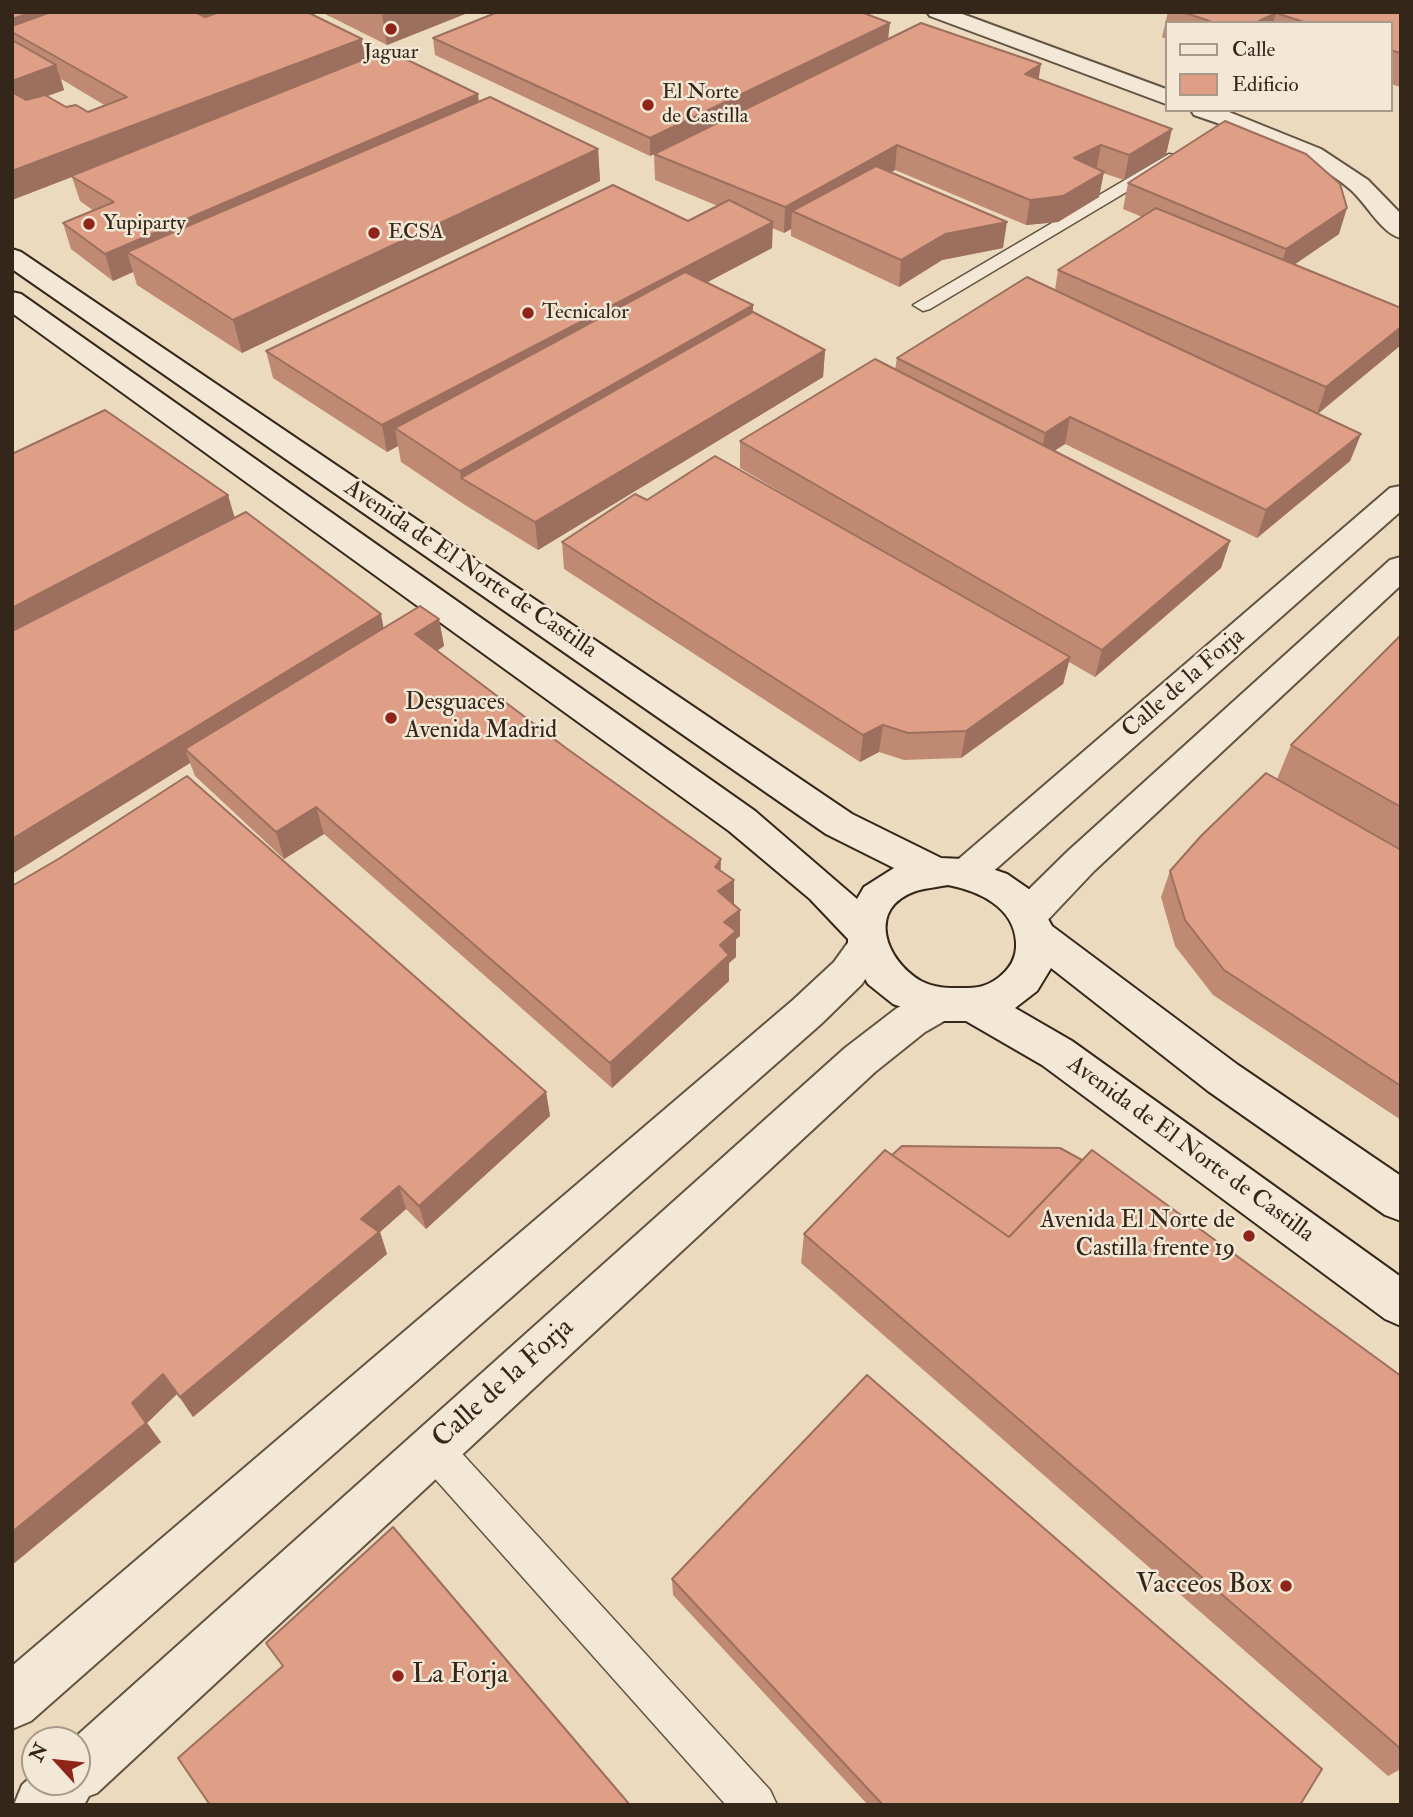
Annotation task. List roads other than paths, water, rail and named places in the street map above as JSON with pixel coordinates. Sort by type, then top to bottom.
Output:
[{"type":"street","points":[[937,12],[1164,96]]},
{"type":"street","points":[[1207,112],[1311,153],[1348,173],[1380,201],[1401,231]]},
{"type":"street","name":"Avenida de El Norte de Castilla","points":[[12,257],[839,824],[951,872],[992,882],[1012,896],[1032,925],[1223,1079],[1401,1201]]},
{"type":"street","name":"Avenida de El Norte de Castilla","points":[[12,300],[742,821],[823,889],[866,940],[878,971],[899,989],[957,1004],[1057,1053],[1401,1304]]},
{"type":"street","name":"Calle de la Forja","points":[[951,872],[1401,495]]},
{"type":"street","points":[[957,1004],[985,1003],[1008,993],[1026,977],[1035,957],[1032,925],[1081,861],[1401,567]]},
{"type":"street","points":[[12,1702],[807,1012],[848,973],[866,940],[864,925],[872,903],[889,886],[912,875],[951,872]]},
{"type":"street","name":"Calle de la Forja","points":[[91,1760],[860,1060],[911,1020],[957,1004]]},
{"type":"lane","points":[[1209,135],[1232,121]]},
{"type":"lane","points":[[923,305],[1186,149]]},
{"type":"lane","points":[[1001,233],[1026,244]]},
{"type":"lane","points":[[433,1449],[755,1805]]},
{"type":"place","name":"Jaguar","points":[[391,29]]},
{"type":"place","name":"El Norte de Castilla","points":[[648,105]]},
{"type":"place","name":"Yupiparty","points":[[89,224]]},
{"type":"place","name":"ECSA","points":[[374,233]]},
{"type":"place","name":"Tecnicalor","points":[[528,313]]},
{"type":"place","name":"Desguaces Avenida Madrid","points":[[391,718]]},
{"type":"place","name":"Avenida El Norte de Castilla frente 19","points":[[1249,1236]]},
{"type":"place","name":"Vacceos Box","points":[[1286,1586]]},
{"type":"place","name":"La Forja","points":[[398,1676]]}]
